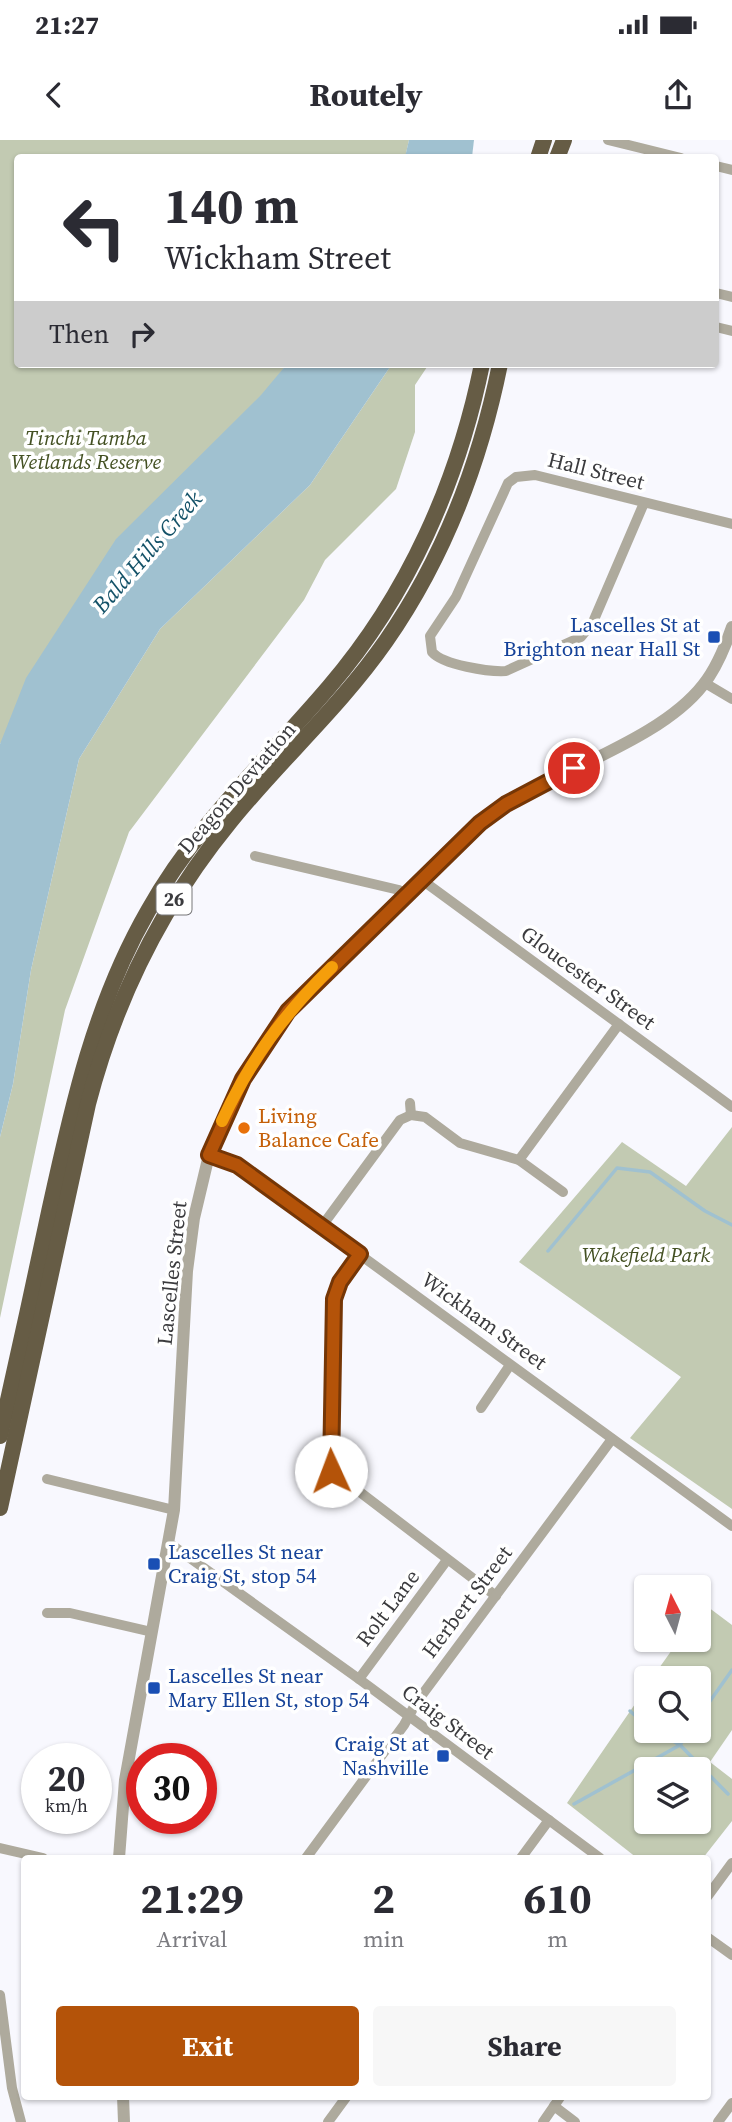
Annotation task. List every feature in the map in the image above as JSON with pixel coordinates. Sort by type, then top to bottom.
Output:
[{"type":"highway","name":"Deagon Deviation","points":[[0,1436],[79,1078],[94,1028],[121,961],[181,856],[233,791],[332,684],[399,588],[422,546],[455,466],[481,368]]},
{"type":"highway","name":"Deagon Deviation","points":[[0,1508],[88,1104],[98,1066],[124,994],[163,918],[206,852],[256,792],[344,697],[407,609],[445,538],[460,501],[481,440],[499,368]]},
{"type":"street","points":[[608,140],[665,154]]},
{"type":"street","name":"Hall Street","points":[[644,503],[593,622],[581,638],[506,671],[494,672],[441,659],[429,647],[430,636],[456,597],[501,496],[508,483],[516,477],[536,475],[732,524]]},
{"type":"street","name":"Lascelles Street","points":[[119,1855],[125,1780],[174,1510],[188,1262],[194,1218],[209,1155],[234,1097],[278,1024],[480,823],[506,804],[671,715],[705,683],[732,628]]},
{"type":"street","points":[[705,683],[732,699]]},
{"type":"street","points":[[254,856],[399,890],[405,896]]},
{"type":"street","name":"Gloucester Street","points":[[422,880],[732,1107]]},
{"type":"street","points":[[519,1160],[619,1024]]},
{"type":"street","points":[[410,1103],[411,1115]]},
{"type":"street","points":[[322,1226],[400,1120],[411,1115],[425,1117],[460,1143],[519,1160],[563,1192]]},
{"type":"street","name":"Wickham Street","points":[[209,1155],[237,1165],[732,1527]]},
{"type":"street","points":[[360,1254],[340,1282],[334,1299],[331,1471],[496,1596]]},
{"type":"street","points":[[481,1408],[510,1365]]},
{"type":"street","name":"Herbert Street","points":[[308,1855],[612,1438]]},
{"type":"street","points":[[47,1479],[174,1510]]},
{"type":"street","name":"Craig Street","points":[[169,1543],[359,1679],[596,1855]]},
{"type":"street","name":"Rolt Lane","points":[[359,1679],[447,1560]]},
{"type":"street","points":[[47,1613],[70,1613],[152,1632]]},
{"type":"street","points":[[523,1855],[549,1820]]},
{"type":"street","points":[[0,1848],[30,1855]]},
{"type":"street","points":[[711,1892],[732,1863]]},
{"type":"street","points":[[711,1940],[732,1955]]},
{"type":"street","points":[[0,1996],[12,2088],[21,2122]]},
{"type":"street","points":[[123,2100],[124,2122]]},
{"type":"street","points":[[328,2122],[344,2100]]},
{"type":"street","points":[[543,2122],[558,2100]]},
{"type":"street","points":[[718,2122],[732,2103]]},
{"type":"street","points":[[554,2106],[575,2122]]},
{"type":"green space","name":"Tinchi Tamba Wetlands Reserve","points":[[0,140],[409,140],[406,154],[14,154],[14,368],[284,368],[0,744]]},
{"type":"green space","points":[[389,368],[426,368],[415,385],[415,432],[396,489],[325,560],[304,600],[129,832],[65,1010],[0,1318],[0,1137],[13,1084],[31,970],[79,759],[160,629],[310,485]]},
{"type":"green space","name":"Wakefield Park","points":[[732,1127],[732,1509],[630,1438],[681,1377],[519,1262],[622,1142],[686,1186]]},
{"type":"green space","points":[[711,1609],[732,1625],[732,1730],[711,1761],[711,1757],[634,1757],[634,1834],[711,1834],[711,1763],[732,1779],[732,1821],[705,1855],[633,1855],[567,1803],[634,1705],[634,1743],[711,1743],[711,1666],[661,1666],[670,1652],[711,1652]]},
{"type":"water","points":[[409,140],[474,140],[472,154],[406,154]]},
{"type":"water","name":"Bald Hills Creek","points":[[284,368],[389,368],[310,485],[160,629],[79,759],[31,970],[13,1084],[0,1137],[0,744],[26,678],[116,539],[261,395]]},
{"type":"waterway","points":[[548,1251],[617,1168],[650,1172],[705,1211],[732,1225]]},
{"type":"waterway","points":[[711,1700],[732,1670]]},
{"type":"waterway","points":[[630,1711],[634,1714]]},
{"type":"waterway","points":[[676,1743],[728,1794]]},
{"type":"waterway","points":[[574,1804],[681,1743]]},
{"type":"slow traffic","points":[[222,1121],[259,1050],[288,1011],[332,967]]},
{"type":"place","name":"Lascelles St at Brighton near Hall St","points":[[714,637]]},
{"type":"place","name":"Living Balance Cafe","points":[[244,1128]]},
{"type":"place","name":"Lascelles St near Craig St, stop 54","points":[[154,1564]]},
{"type":"place","name":"Lascelles St near Mary Ellen St, stop 54","points":[[154,1688]]},
{"type":"place","name":"Craig St at Nashville","points":[[443,1756]]},
{"type":"route","points":[[331,1471],[334,1299],[340,1282],[360,1254],[237,1165],[209,1155],[219,1127],[243,1079],[259,1050],[288,1011],[480,823],[506,804],[574,768]]}]
